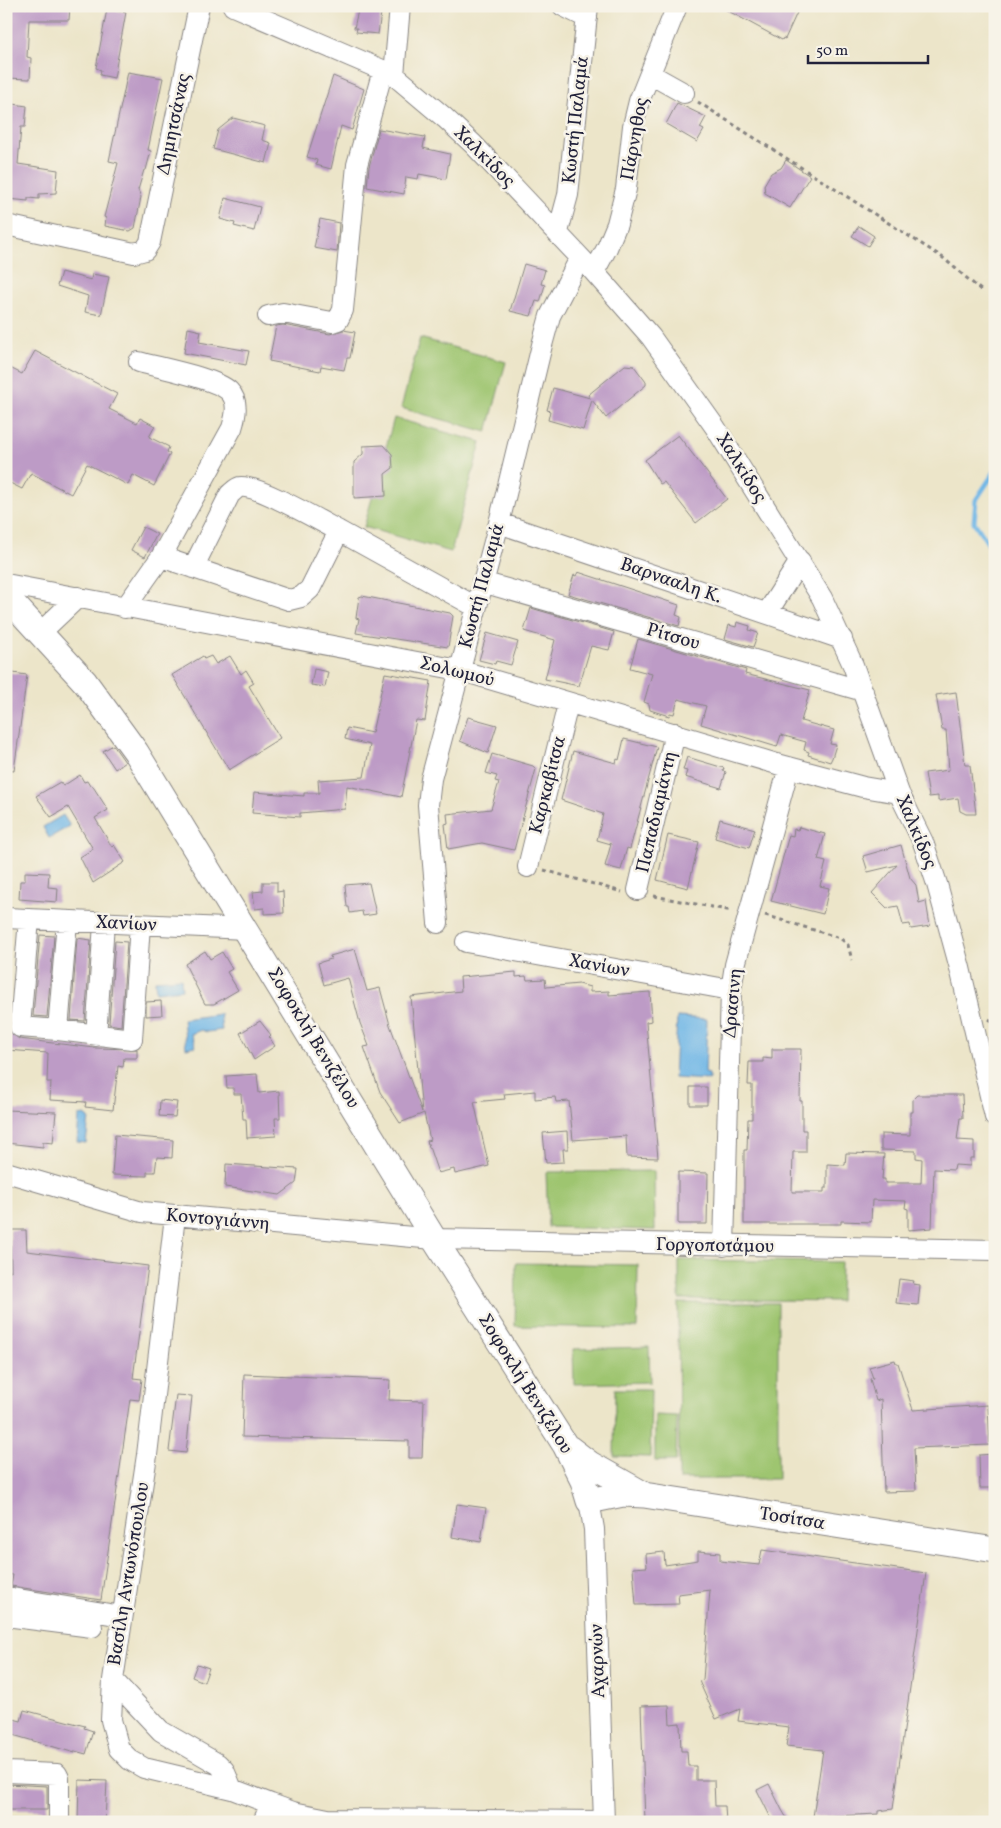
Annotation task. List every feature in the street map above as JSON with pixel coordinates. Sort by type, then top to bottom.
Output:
[{"type":"main road","name":"Σοφοκλή Βενιζέλου","points":[[6,596],[85,682],[116,722],[246,929],[434,1239],[565,1445],[583,1481],[589,1501]]},
{"type":"main road","points":[[565,1445],[590,1464],[644,1495]]},
{"type":"main road","name":"Τοσίτσα","points":[[589,1501],[623,1494],[644,1495],[995,1550]]},
{"type":"street","name":"Δημητσάνας","points":[[6,225],[134,253],[146,250],[150,242],[199,6]]},
{"type":"street","name":"Χαλκίδος","points":[[233,6],[388,72],[473,144],[558,232],[651,337],[715,427],[800,561],[822,598],[842,639],[899,793],[923,842],[937,884],[960,968],[995,1117]]},
{"type":"street","points":[[268,316],[283,313],[332,322],[338,320],[343,310],[357,165],[388,72],[400,6]]},
{"type":"street","points":[[563,6],[588,12]]},
{"type":"street","name":"Πάρνηθος","points":[[587,265],[608,248],[617,224],[626,189],[633,126],[639,101],[677,6]]},
{"type":"street","name":"Κωστή Παλαμά","points":[[558,232],[568,196],[588,12]]},
{"type":"street","points":[[650,74],[684,93]]},
{"type":"street","name":"Κωστή Παλαμά","points":[[438,923],[428,805],[431,779],[482,582],[500,523],[550,316],[587,265]]},
{"type":"street","points":[[125,608],[161,557],[232,428],[236,415],[236,403],[230,392],[218,384],[139,362]]},
{"type":"street","points":[[193,568],[230,494],[239,487],[250,487],[339,531],[476,607]]},
{"type":"street","name":"Βαρνααλη Κ.","points":[[500,523],[842,639]]},
{"type":"street","points":[[161,557],[288,600],[301,597],[310,589],[339,531]]},
{"type":"street","points":[[767,613],[800,561]]},
{"type":"street","name":"Ρίτσου","points":[[482,582],[862,691]]},
{"type":"street","name":"Σολωμού","points":[[6,584],[78,596],[125,608],[459,670],[568,704],[789,767],[863,787],[899,793]]},
{"type":"street","points":[[40,633],[78,596]]},
{"type":"street","name":"Καρκαβίτσα","points":[[528,867],[568,704]]},
{"type":"street","name":"Παπαδιαμάντη","points":[[638,890],[675,733]]},
{"type":"street","name":"Δρασινη","points":[[724,1246],[731,990],[735,965],[789,767]]},
{"type":"street","name":"Χανίων","points":[[6,918],[104,924],[246,929]]},
{"type":"street","points":[[29,919],[20,1027],[132,1039],[140,925]]},
{"type":"street","points":[[58,1030],[67,921]]},
{"type":"street","points":[[96,1036],[104,924]]},
{"type":"street","name":"Χανίων","points":[[466,942],[731,990]]},
{"type":"street","name":"Κοντογιάννη","points":[[6,1172],[142,1212],[434,1239]]},
{"type":"street","name":"Βασίλη Αντωνόπουλου","points":[[175,1216],[147,1455],[110,1705],[113,1733],[119,1749],[130,1760],[144,1768],[232,1789],[267,1813],[293,1812],[328,1819],[604,1822]]},
{"type":"street","name":"Γοργοποτάμου","points":[[434,1239],[995,1250]]},
{"type":"street","name":"Αχαρνών","points":[[589,1501],[594,1529],[604,1822]]},
{"type":"street","points":[[6,1597],[122,1616]]},
{"type":"street","points":[[6,1616],[92,1627]]},
{"type":"street","points":[[113,1680],[161,1731],[218,1764],[224,1770],[232,1789]]},
{"type":"street","points":[[6,1772],[57,1774],[60,1778],[59,1822]]},
{"type":"path","points":[[684,93],[942,257],[982,291]]},
{"type":"path","points":[[528,867],[568,876],[605,889],[627,893],[638,890],[664,899],[762,914],[840,938],[848,945],[852,960]]},
{"type":"green space","points":[[420,338],[506,362],[487,432],[401,408]]},
{"type":"green space","points":[[394,418],[481,442],[451,552],[364,527]]},
{"type":"green space","points":[[654,1171],[655,1230],[548,1227],[546,1172]]},
{"type":"green space","points":[[679,1260],[841,1262],[840,1301],[679,1299]]},
{"type":"green space","points":[[516,1263],[638,1265],[637,1328],[515,1326]]},
{"type":"green space","points":[[678,1303],[778,1303],[778,1479],[679,1479]]},
{"type":"green space","points":[[649,1347],[650,1382],[574,1384],[573,1349]]},
{"type":"green space","points":[[615,1389],[651,1389],[650,1457],[614,1456]]},
{"type":"green space","points":[[655,1415],[677,1416],[676,1461],[655,1461]]},
{"type":"water","points":[[63,815],[70,826],[49,838],[43,827]]},
{"type":"water","points":[[181,978],[182,989],[156,992],[155,980]]},
{"type":"water","points":[[220,1014],[222,1030],[207,1032],[201,1030],[191,1034],[196,1046],[186,1048],[183,1019]]},
{"type":"water","points":[[677,1017],[707,1019],[705,1073],[709,1074],[709,1080],[674,1078]]},
{"type":"water","points":[[85,1115],[89,1118],[86,1143],[77,1142],[79,1116]]},
{"type":"building","points":[[6,6],[70,6],[69,20],[29,20],[27,57],[31,58],[30,79],[6,78]]},
{"type":"building","points":[[359,6],[382,6],[378,34],[356,32],[357,28],[354,28]]},
{"type":"building","points":[[719,6],[800,6],[785,39],[783,38],[782,40]]},
{"type":"building","points":[[107,9],[126,12],[114,78],[100,75],[101,70],[96,68]]},
{"type":"building","points":[[128,72],[163,78],[148,150],[151,151],[138,190],[141,197],[135,228],[130,231],[105,226],[106,218],[104,217],[118,163],[109,161]]},
{"type":"building","points":[[333,76],[364,89],[352,130],[341,126],[331,169],[316,165],[317,160],[307,157]]},
{"type":"building","points":[[6,103],[27,106],[25,127],[21,127],[18,164],[58,170],[56,193],[39,194],[39,199],[28,198],[28,201],[8,199]]},
{"type":"building","points":[[677,103],[706,117],[700,128],[704,130],[697,142],[666,124]]},
{"type":"building","points":[[233,118],[265,126],[262,140],[271,143],[266,163],[213,149],[218,130]]},
{"type":"building","points":[[379,129],[425,137],[423,148],[450,154],[446,179],[419,174],[418,179],[406,177],[404,194],[367,187],[369,167]]},
{"type":"building","points":[[786,160],[810,176],[790,208],[765,193],[764,185],[771,173],[781,168]]},
{"type":"building","points":[[225,198],[260,207],[254,231],[234,226],[235,223],[220,219]]},
{"type":"building","points":[[320,219],[339,223],[337,252],[314,248]]},
{"type":"building","points":[[859,226],[874,236],[868,246],[852,236]]},
{"type":"building","points":[[524,264],[545,270],[541,284],[545,285],[540,302],[536,301],[531,316],[510,311]]},
{"type":"building","points":[[61,272],[91,280],[92,274],[109,277],[101,315],[85,312],[88,296],[57,286]]},
{"type":"building","points":[[283,325],[330,334],[343,330],[355,332],[350,358],[347,358],[344,370],[321,366],[320,371],[269,361],[276,326]]},
{"type":"building","points":[[188,328],[201,331],[199,342],[249,351],[246,365],[184,353]]},
{"type":"building","points":[[35,351],[117,394],[109,409],[137,423],[140,418],[155,426],[149,437],[169,447],[167,452],[170,454],[154,486],[133,475],[128,485],[87,464],[71,494],[31,473],[22,489],[6,481],[6,366],[22,374]]},
{"type":"building","points":[[625,365],[634,366],[646,382],[646,385],[606,418],[592,400],[583,430],[548,420],[550,411],[547,410],[553,388],[590,398],[588,395]]},
{"type":"building","points":[[678,435],[727,499],[696,523],[664,482],[660,484],[645,460]]},
{"type":"building","points":[[384,445],[392,454],[393,468],[385,474],[386,496],[354,498],[354,462],[363,454],[363,446]]},
{"type":"building","points":[[143,527],[157,534],[145,557],[131,550]]},
{"type":"building","points":[[578,572],[679,605],[676,615],[681,617],[679,626],[568,594],[574,575],[576,576]]},
{"type":"building","points":[[362,596],[450,613],[453,616],[448,647],[356,633],[359,619],[356,618],[359,597]]},
{"type":"building","points":[[531,608],[614,632],[609,650],[591,646],[579,686],[545,679],[555,640],[524,631]]},
{"type":"building","points":[[737,622],[750,626],[749,630],[758,633],[753,647],[725,639],[729,625],[736,627]]},
{"type":"building","points":[[487,633],[518,642],[511,665],[496,661],[495,664],[479,660]]},
{"type":"building","points":[[638,639],[746,670],[745,674],[810,690],[801,721],[834,730],[830,744],[836,745],[830,762],[808,755],[809,752],[804,750],[806,742],[781,735],[777,747],[701,724],[706,706],[678,699],[674,714],[670,713],[669,716],[650,710],[649,704],[644,702],[652,674],[630,668]]},
{"type":"building","points":[[203,656],[204,659],[211,656],[216,664],[230,656],[241,674],[246,670],[254,683],[249,686],[280,738],[229,770],[172,675]]},
{"type":"building","points":[[314,669],[328,672],[325,687],[311,685]]},
{"type":"building","points":[[6,672],[27,675],[14,771],[6,770]]},
{"type":"building","points":[[385,673],[431,681],[425,721],[416,720],[401,797],[347,786],[345,809],[300,813],[300,817],[252,813],[254,792],[304,796],[304,793],[319,793],[318,780],[364,777],[370,745],[345,739],[347,728],[372,733]]},
{"type":"building","points":[[956,692],[965,765],[970,765],[976,814],[966,814],[960,811],[958,798],[938,801],[938,796],[929,797],[925,773],[949,770],[946,730],[942,730],[936,695]]},
{"type":"building","points":[[468,717],[497,725],[488,753],[460,741]]},
{"type":"building","points":[[624,739],[657,747],[630,849],[627,848],[621,870],[605,866],[611,844],[597,840],[603,814],[561,800],[573,751],[616,763],[617,759],[619,760]]},
{"type":"building","points":[[113,745],[125,762],[115,769],[103,751]]},
{"type":"building","points":[[492,754],[533,766],[536,769],[514,850],[482,843],[448,849],[445,824],[448,823],[447,814],[491,809],[499,782],[495,781],[497,776],[486,773]]},
{"type":"building","points":[[687,757],[724,768],[723,771],[726,772],[721,788],[685,777],[687,771],[683,770]]},
{"type":"building","points":[[80,775],[84,782],[87,781],[90,786],[92,785],[108,810],[95,818],[112,847],[114,845],[125,862],[93,883],[80,857],[93,849],[68,807],[51,817],[36,796],[60,782],[63,786]]},
{"type":"building","points":[[720,819],[755,829],[749,848],[715,838]]},
{"type":"building","points":[[799,827],[825,834],[818,860],[826,862],[820,886],[829,888],[823,914],[771,901],[789,835],[793,836],[794,829],[798,830]]},
{"type":"building","points":[[668,835],[699,842],[688,888],[657,880]]},
{"type":"building","points":[[901,845],[910,878],[916,885],[919,903],[926,901],[930,926],[911,929],[910,924],[903,925],[898,906],[887,908],[872,893],[897,865],[868,872],[863,856]]},
{"type":"building","points":[[25,872],[49,873],[48,887],[58,888],[57,902],[19,899],[20,881],[25,881]]},
{"type":"building","points":[[263,882],[277,882],[277,892],[283,891],[284,913],[264,914],[264,908],[255,909],[253,892],[263,891]]},
{"type":"building","points":[[369,883],[376,914],[363,916],[362,911],[350,913],[349,907],[347,907],[345,885]]},
{"type":"building","points":[[40,935],[54,936],[47,1017],[33,1016]]},
{"type":"building","points":[[77,938],[91,940],[85,1021],[71,1020]]},
{"type":"building","points":[[115,941],[127,942],[121,1026],[109,1024]]},
{"type":"building","points":[[355,949],[367,991],[380,988],[390,1025],[422,1112],[411,997],[461,991],[460,977],[516,972],[516,977],[526,976],[527,980],[545,979],[546,987],[579,984],[590,987],[590,992],[609,991],[609,995],[650,992],[652,1021],[646,1022],[658,1158],[627,1157],[626,1136],[573,1140],[569,1101],[556,1102],[555,1097],[535,1099],[535,1091],[504,1094],[505,1099],[474,1102],[489,1166],[455,1174],[454,1169],[438,1173],[427,1141],[430,1140],[424,1113],[400,1123],[380,1092],[364,1047],[369,1046],[360,1023],[348,978],[324,985],[318,963],[331,959],[330,956]]},
{"type":"building","points":[[205,951],[210,959],[222,952],[232,969],[227,972],[238,990],[214,1004],[205,1004],[185,964]]},
{"type":"building","points":[[161,1001],[162,1015],[146,1016],[146,1002]]},
{"type":"building","points":[[6,1014],[9,1014],[10,1032],[19,1039],[95,1048],[137,1049],[137,1058],[124,1058],[123,1067],[118,1066],[113,1110],[85,1107],[86,1102],[50,1100],[51,1082],[47,1082],[48,1053],[6,1050]]},
{"type":"building","points":[[260,1021],[271,1035],[269,1037],[275,1046],[254,1060],[240,1033]]},
{"type":"building","points":[[772,1049],[801,1049],[800,1101],[802,1101],[802,1130],[806,1130],[806,1152],[793,1152],[792,1192],[824,1192],[824,1188],[827,1188],[827,1164],[845,1165],[846,1153],[884,1154],[882,1179],[885,1179],[885,1183],[921,1183],[922,1159],[916,1158],[916,1151],[881,1150],[881,1134],[910,1135],[910,1112],[913,1112],[913,1099],[917,1095],[962,1095],[963,1118],[960,1118],[957,1140],[974,1141],[974,1158],[970,1158],[970,1166],[955,1165],[954,1170],[934,1169],[932,1228],[908,1230],[906,1201],[872,1200],[871,1222],[841,1221],[841,1224],[744,1224],[744,1150],[747,1150],[748,1119],[752,1119],[752,1085],[748,1085],[749,1062],[763,1062],[763,1058],[772,1059]]},
{"type":"building","points":[[257,1074],[259,1093],[279,1091],[280,1118],[275,1118],[276,1136],[247,1138],[246,1119],[243,1119],[241,1094],[234,1094],[234,1088],[227,1088],[226,1076]]},
{"type":"building","points":[[690,1087],[707,1087],[707,1105],[690,1105]]},
{"type":"building","points":[[160,1100],[177,1102],[175,1117],[159,1116]]},
{"type":"building","points":[[6,1110],[56,1112],[53,1143],[43,1142],[43,1147],[6,1143]]},
{"type":"building","points":[[567,1131],[568,1149],[563,1149],[564,1162],[546,1163],[543,1133]]},
{"type":"building","points":[[115,1135],[173,1140],[172,1158],[157,1157],[155,1172],[147,1172],[147,1176],[112,1175]]},
{"type":"building","points":[[226,1164],[298,1169],[296,1183],[280,1195],[225,1187]]},
{"type":"building","points":[[678,1172],[708,1173],[707,1224],[678,1224]]},
{"type":"building","points":[[10,1230],[26,1230],[27,1251],[148,1266],[133,1378],[142,1379],[139,1400],[130,1399],[101,1600],[11,1586],[13,1575],[6,1574],[6,1345],[9,1323],[7,1270],[11,1271]]},
{"type":"building","points":[[899,1279],[914,1281],[913,1284],[920,1285],[918,1305],[896,1303]]},
{"type":"building","points":[[895,1360],[898,1363],[913,1410],[988,1405],[990,1445],[914,1448],[916,1491],[884,1492],[881,1399],[876,1401],[870,1379],[873,1378],[869,1367]]},
{"type":"building","points":[[244,1374],[390,1380],[389,1400],[424,1401],[422,1458],[409,1458],[409,1441],[242,1437]]},
{"type":"building","points":[[176,1395],[192,1396],[186,1453],[169,1451]]},
{"type":"building","points":[[995,1454],[995,1488],[980,1488],[979,1455]]},
{"type":"building","points":[[457,1504],[486,1508],[481,1542],[452,1537]]},
{"type":"building","points":[[762,1550],[926,1573],[893,1809],[878,1811],[878,1814],[813,1817],[823,1750],[786,1746],[789,1727],[738,1721],[740,1709],[716,1719],[699,1681],[703,1680],[710,1590],[678,1594],[679,1604],[636,1605],[633,1568],[647,1567],[646,1554],[664,1552],[665,1565],[698,1560],[698,1551],[720,1553],[720,1561],[759,1565]]},
{"type":"building","points":[[197,1664],[209,1668],[204,1682],[192,1677]]},
{"type":"building","points":[[669,1705],[670,1724],[680,1723],[681,1751],[687,1751],[688,1766],[696,1766],[696,1780],[714,1780],[715,1806],[725,1806],[726,1822],[645,1822],[641,1706]]},
{"type":"building","points":[[24,1710],[85,1726],[84,1728],[93,1731],[86,1754],[75,1751],[75,1753],[6,1733],[6,1717],[21,1721]]},
{"type":"building","points":[[79,1780],[107,1781],[105,1822],[78,1822]]},
{"type":"building","points":[[6,1784],[47,1786],[47,1810],[6,1810]]},
{"type":"building","points":[[769,1784],[789,1822],[773,1822],[757,1790]]},
{"type":"waterway","points":[[995,471],[976,500],[974,522],[995,554]]}]
